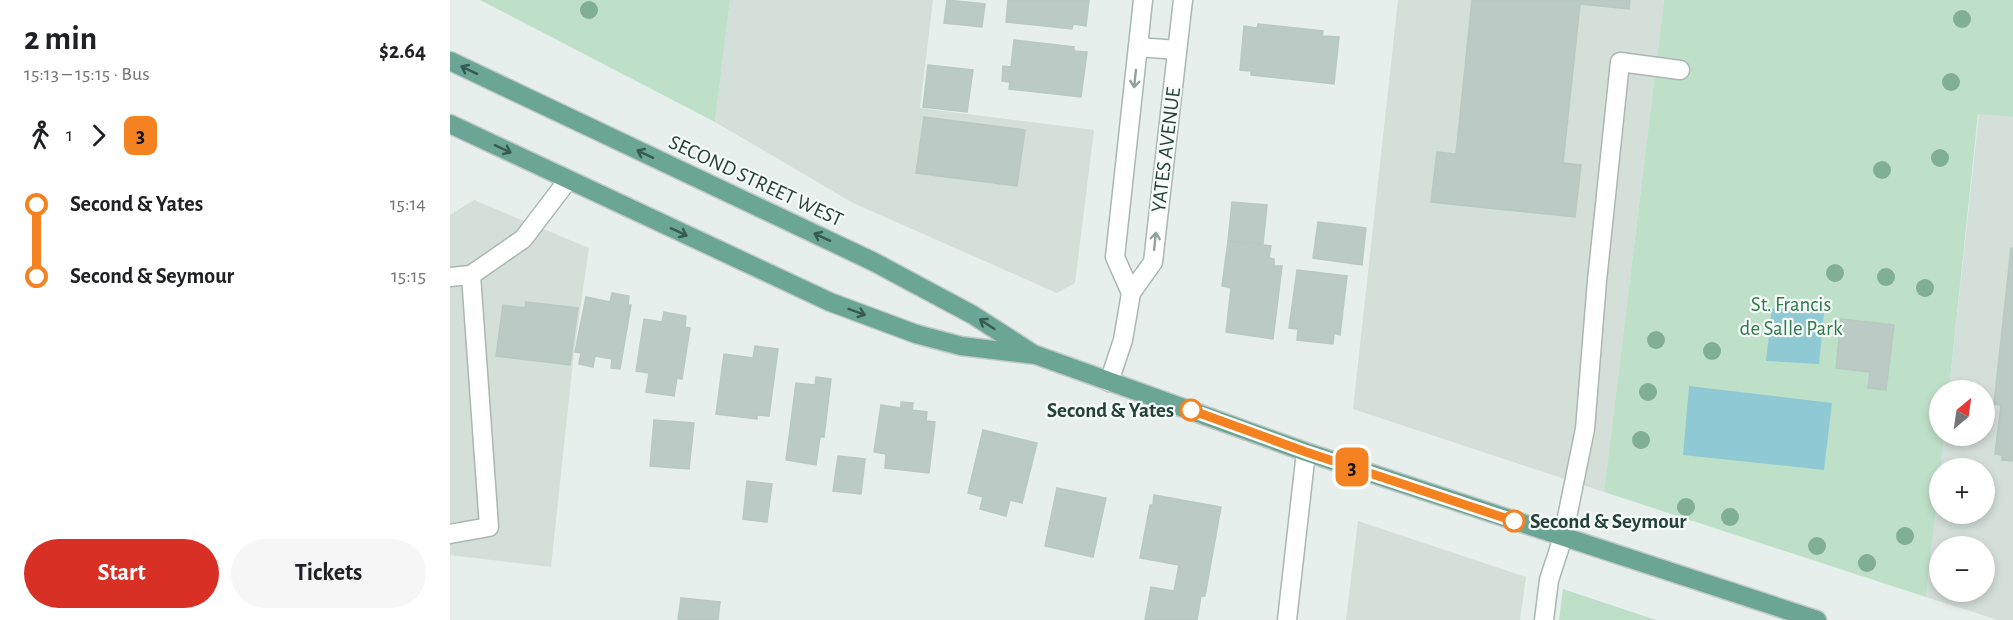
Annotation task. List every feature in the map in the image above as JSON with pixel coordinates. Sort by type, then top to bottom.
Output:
[{"type":"main road","name":"SECOND STREET WEST","points":[[450,61],[874,262],[973,315],[1036,355],[1306,452],[1817,620]]},
{"type":"main road","name":"SECOND STREET WEST","points":[[450,124],[830,302],[916,334],[949,343],[1036,355]]},
{"type":"street","name":"YATES AVENUE","points":[[1131,293],[1115,257],[1143,0]]},
{"type":"street","name":"YATES AVENUE","points":[[1109,382],[1123,340],[1131,293],[1153,262],[1183,0]]},
{"type":"street","points":[[1138,47],[1178,50]]},
{"type":"street","points":[[1544,620],[1549,580],[1563,537],[1585,429],[1597,281],[1620,62],[1680,70]]},
{"type":"street","points":[[450,277],[471,275],[523,240],[568,180]]},
{"type":"street","points":[[450,534],[489,527],[471,275]]},
{"type":"street","points":[[1287,620],[1306,452]]},
{"type":"shaded area","points":[[730,0],[933,0],[920,108],[1094,130],[1075,283],[1057,293],[853,203],[715,122]]},
{"type":"shaded area","points":[[1398,0],[1664,0],[1604,492],[1353,409]]},
{"type":"shaded area","points":[[1979,113],[2013,117],[2013,620],[1998,620],[1942,602],[1995,602],[1995,536],[1932,536],[1934,524],[1995,524],[1995,458],[1941,458],[1943,446],[1995,446],[1995,380],[1950,380]]},
{"type":"shaded area","points":[[474,200],[589,248],[574,352],[551,567],[450,555],[450,215]]},
{"type":"shaded area","points":[[1358,521],[1526,577],[1520,620],[1346,620]]},
{"type":"shaded area","points":[[1929,568],[1929,598],[1926,597]]},
{"type":"green space","points":[[480,0],[730,0],[715,122]]},
{"type":"green space","name":"St. Francis de Salle Park","points":[[1664,0],[2013,0],[2013,117],[1978,114],[1950,380],[1929,380],[1929,446],[1943,446],[1941,458],[1929,458],[1929,524],[1934,524],[1933,536],[1929,536],[1926,597],[1604,492]]},
{"type":"green space","points":[[1563,589],[1656,620],[1559,620]]},
{"type":"water","points":[[1772,308],[1824,313],[1819,364],[1766,361]]},
{"type":"water","points":[[1689,386],[1832,403],[1824,470],[1683,455]]},
{"type":"building","points":[[947,0],[985,4],[982,27],[944,23]]},
{"type":"building","points":[[1008,0],[1089,0],[1086,26],[1073,24],[1072,29],[1006,22]]},
{"type":"building","points":[[1472,0],[1630,0],[1629,9],[1580,4],[1563,163],[1581,165],[1575,217],[1431,202],[1437,152],[1456,154]]},
{"type":"building","points":[[1258,24],[1323,31],[1322,36],[1339,37],[1334,84],[1251,75],[1251,71],[1240,70],[1244,26],[1257,28]]},
{"type":"building","points":[[1014,40],[1074,47],[1074,51],[1087,52],[1081,97],[1009,89],[1010,82],[1002,81],[1003,66],[1011,67]]},
{"type":"building","points":[[928,65],[973,70],[967,112],[923,107]]},
{"type":"building","points":[[924,117],[1025,130],[1017,186],[916,173]]},
{"type":"building","points":[[1232,202],[1267,205],[1263,244],[1228,241]]},
{"type":"building","points":[[1318,222],[1366,228],[1362,265],[1313,258]]},
{"type":"building","points":[[1228,241],[1271,246],[1269,258],[1274,259],[1274,266],[1282,266],[1273,339],[1226,332],[1231,288],[1222,286]]},
{"type":"building","points":[[2011,248],[2013,248],[2013,461],[2002,460],[2002,455],[1995,454],[2001,405],[1995,404]]},
{"type":"building","points":[[1297,270],[1347,276],[1340,335],[1334,333],[1333,344],[1297,340],[1298,329],[1289,328]]},
{"type":"building","points":[[612,293],[629,296],[628,305],[631,305],[620,369],[611,368],[612,359],[595,356],[593,367],[579,364],[581,353],[575,352],[586,297],[610,302]]},
{"type":"building","points":[[526,302],[578,308],[570,365],[496,356],[503,305],[525,308]]},
{"type":"building","points":[[664,312],[686,316],[685,327],[690,328],[682,379],[677,378],[674,396],[646,392],[649,373],[636,371],[644,319],[662,322]]},
{"type":"building","points":[[1841,319],[1894,325],[1886,390],[1868,388],[1870,372],[1836,368]]},
{"type":"building","points":[[755,346],[778,349],[769,416],[757,415],[757,419],[716,414],[724,354],[753,358]]},
{"type":"building","points":[[816,377],[831,379],[824,437],[820,437],[816,465],[786,460],[796,383],[815,385]]},
{"type":"building","points":[[901,402],[913,403],[912,410],[927,412],[926,421],[935,422],[929,473],[885,468],[886,454],[874,452],[881,405],[901,408]]},
{"type":"building","points":[[654,420],[694,423],[689,469],[650,466]]},
{"type":"building","points":[[983,430],[1037,443],[1022,503],[1010,500],[1006,516],[980,509],[983,497],[968,493]]},
{"type":"building","points":[[838,456],[865,459],[861,494],[833,491]]},
{"type":"building","points":[[747,481],[772,484],[767,522],[743,519]]},
{"type":"building","points":[[1057,488],[1106,498],[1093,557],[1045,546]]},
{"type":"building","points":[[1154,495],[1221,507],[1205,596],[1201,596],[1197,620],[1145,620],[1151,587],[1174,591],[1179,565],[1140,558]]},
{"type":"building","points":[[681,598],[720,602],[718,620],[678,620]]},
{"type":"bus line","name":"3","points":[[1191,410],[1306,452],[1514,521]]},
{"type":"place","name":"Second & Yates","points":[[1191,410]]},
{"type":"place","name":"Second & Seymour","points":[[1514,521]]}]
